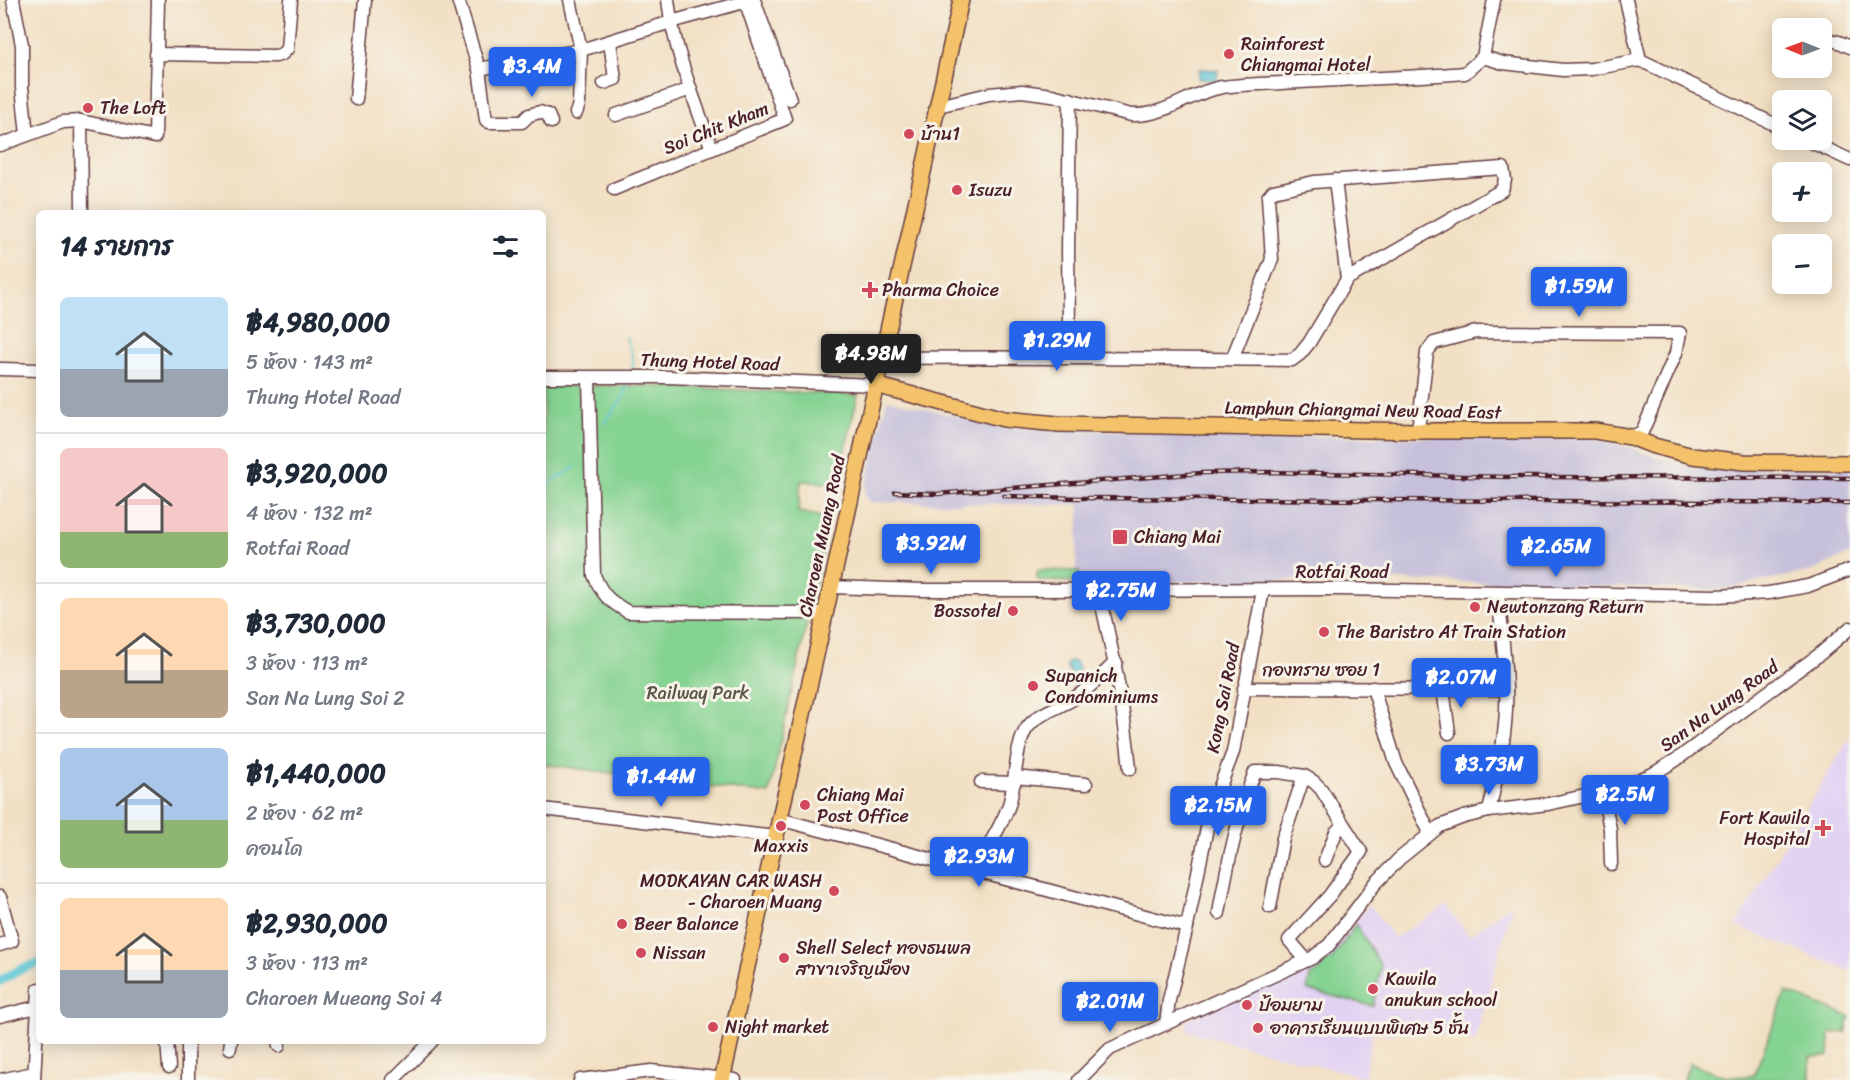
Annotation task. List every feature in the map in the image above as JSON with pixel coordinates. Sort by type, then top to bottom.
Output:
[{"type":"main road","name":"Charoen Muang Road","points":[[726,1079],[779,819],[961,0]]},
{"type":"main road","points":[[870,406],[894,391],[883,373],[881,361]]},
{"type":"main road","name":"Lamphun Chiangmai New Road East","points":[[875,385],[1004,419],[1058,424],[1418,431],[1576,430],[1631,437],[1654,446],[1693,456],[1734,461],[1850,463]]},
{"type":"street","points":[[13,0],[22,45],[22,87],[27,135]]},
{"type":"street","points":[[0,145],[63,122],[81,122],[155,137],[158,0]]},
{"type":"street","points":[[156,54],[276,56],[282,54],[287,49],[291,0]]},
{"type":"street","points":[[356,99],[365,0]]},
{"type":"street","points":[[458,0],[479,69],[488,121],[522,122],[529,115],[540,112],[548,115],[551,122]]},
{"type":"street","points":[[570,0],[581,50],[579,104],[576,113]]},
{"type":"street","points":[[668,0],[671,22],[712,149]]},
{"type":"street","points":[[938,106],[1008,91],[1037,92],[1131,115],[1144,115],[1166,110],[1221,87],[1465,73],[1483,57],[1494,0]]},
{"type":"street","points":[[1626,0],[1640,60]]},
{"type":"street","points":[[479,69],[581,50],[749,1],[790,99]]},
{"type":"street","name":"Soi Chit Kham","points":[[614,189],[785,118],[749,1]]},
{"type":"street","points":[[1832,41],[1850,46]]},
{"type":"street","points":[[604,82],[615,79],[610,42]]},
{"type":"street","points":[[1483,57],[1522,66],[1563,70],[1592,69],[1640,60],[1772,123]]},
{"type":"street","points":[[616,115],[691,89]]},
{"type":"street","points":[[1050,357],[1069,325],[1070,99]]},
{"type":"street","points":[[81,122],[82,210]]},
{"type":"street","points":[[1828,150],[1850,160]]},
{"type":"street","points":[[881,361],[1050,357],[1292,360],[1309,343],[1347,279],[1502,190],[1505,180],[1503,168],[1314,182],[1273,191],[1268,197],[1272,259],[1232,359]]},
{"type":"street","points":[[1335,180],[1347,279]]},
{"type":"street","points":[[1418,431],[1427,352],[1434,344],[1476,332],[1680,333],[1676,353],[1642,432],[1631,437]]},
{"type":"street","points":[[0,369],[36,370]]},
{"type":"street","name":"Thung Hotel Road","points":[[546,377],[875,385]]},
{"type":"street","points":[[589,378],[594,575],[599,589],[610,602],[628,612],[825,613]]},
{"type":"street","name":"Rotfai Road","points":[[830,587],[923,590],[1339,589],[1718,596],[1769,593],[1808,586],[1850,570]]},
{"type":"street","points":[[1098,589],[1116,662],[1130,769]]},
{"type":"street","name":"Kong Sai Road","points":[[1166,1023],[1210,813],[1233,752],[1263,590]]},
{"type":"street","points":[[1489,811],[1500,762],[1505,722],[1506,689],[1498,592]]},
{"type":"street","name":"San Na Lung Road","points":[[1079,1080],[1110,1049],[1304,961],[1329,945],[1375,884],[1399,859],[1440,826],[1489,811],[1548,804],[1603,792],[1653,774],[1676,760],[1820,654],[1850,628]]},
{"type":"street","points":[[974,871],[1009,804],[1020,745],[1025,731],[1044,713],[1070,701],[1081,693],[1116,662]]},
{"type":"street","name":"กองทราย ซอย 1","points":[[1244,688],[1506,689]]},
{"type":"street","points":[[1373,688],[1396,763],[1430,833]]},
{"type":"street","points":[[1443,688],[1449,733]]},
{"type":"street","points":[[1219,913],[1233,838],[1255,772],[1279,772],[1304,776],[1321,789],[1361,852],[1330,895],[1289,940],[1302,955],[1304,961]]},
{"type":"street","points":[[1270,908],[1282,838],[1304,776]]},
{"type":"street","points":[[981,782],[1015,780],[1086,784]]},
{"type":"street","points":[[1603,792],[1610,829],[1611,864]]},
{"type":"street","points":[[546,809],[776,837]]},
{"type":"street","points":[[779,819],[1187,927]]},
{"type":"street","points":[[1325,860],[1336,832],[1343,825]]},
{"type":"street","points":[[0,897],[12,941],[0,945]]},
{"type":"street","points":[[0,1016],[36,1007]]},
{"type":"street","points":[[0,1080],[34,1077],[36,1030]]},
{"type":"street","points":[[167,1044],[169,1067]]},
{"type":"street","points":[[188,1044],[188,1080]]},
{"type":"street","points":[[393,1080],[429,1044]]},
{"type":"street","points":[[580,1080],[651,1071],[726,1079]]},
{"type":"shaded area","points":[[887,399],[1003,428],[1347,437],[1594,438],[1691,467],[1850,469],[1850,554],[1812,571],[1717,590],[1361,579],[1075,582],[1080,505],[870,502],[864,493]]},
{"type":"shaded area","name":"Fort Kawila Hospital","points":[[1850,737],[1850,971],[1736,926]]},
{"type":"shaded area","name":"Kawila anukun school","points":[[1513,903],[1475,1042],[1398,1025],[1392,1036],[1373,1031],[1364,1077],[1187,1031],[1187,1020],[1326,958],[1369,904],[1394,938],[1446,906],[1469,936]]},
{"type":"green space","name":"Railway Park","points":[[546,386],[645,386],[858,395],[837,484],[801,481],[798,512],[830,518],[769,794],[546,764]]},
{"type":"green space","points":[[1039,570],[1079,571],[1079,582],[1040,581],[1037,579]]},
{"type":"green space","points":[[1356,924],[1381,966],[1373,1006],[1307,990],[1310,976],[1322,969],[1320,963],[1332,959]]},
{"type":"green space","points":[[1786,992],[1850,1017],[1846,1032],[1830,1033],[1829,1056],[1810,1057],[1810,1080],[1683,1080],[1690,1063],[1721,1075],[1737,1077],[1754,1075]]},
{"type":"water","points":[[1199,69],[1218,70],[1217,80],[1198,79]]},
{"type":"water","points":[[1069,661],[1076,662],[1083,679],[1078,685],[1071,683],[1071,674],[1066,666]]},
{"type":"waterway","points":[[626,337],[634,362],[631,371]]},
{"type":"waterway","points":[[604,423],[624,396],[628,383]]},
{"type":"waterway","points":[[546,485],[576,467]]},
{"type":"waterway","points":[[0,981],[21,969],[36,964]]},
{"type":"railway","points":[[895,492],[937,494],[1201,473],[1268,472],[1510,477],[1850,478]]},
{"type":"railway","points":[[1004,496],[1850,503]]},
{"type":"place","name":"Rainforest Chiangmai Hotel","points":[[1229,54]]},
{"type":"place","name":"The Loft","points":[[88,108]]},
{"type":"place","name":"บ้าน1","points":[[909,134]]},
{"type":"place","name":"Isuzu","points":[[957,190]]},
{"type":"place","name":"Pharma Choice","points":[[870,290]]},
{"type":"place","name":"Chiang Mai","points":[[1120,537]]},
{"type":"place","name":"Newtonzang Return","points":[[1475,607]]},
{"type":"place","name":"Bossotel","points":[[1013,611]]},
{"type":"place","name":"The Baristro At Train Station","points":[[1324,632]]},
{"type":"place","name":"Supanich Condominiums","points":[[1033,686]]},
{"type":"place","name":"Chiang Mai Post Office","points":[[805,805]]},
{"type":"place","name":"Maxxis","points":[[781,826]]},
{"type":"place","name":"Fort Kawila Hospital","points":[[1823,828]]},
{"type":"place","name":"MODKAYAN CAR WASH - Charoen Muang","points":[[834,891]]},
{"type":"place","name":"Beer Balance","points":[[622,924]]},
{"type":"place","name":"Nissan","points":[[641,953]]},
{"type":"place","name":"Shell Select ทองธนพล สาขาเจริญเมือง","points":[[784,958]]},
{"type":"place","name":"Kawila anukun school","points":[[1373,989]]},
{"type":"place","name":"ป้อมยาม","points":[[1247,1005]]},
{"type":"place","name":"Night market","points":[[713,1027]]},
{"type":"place","name":"อาคารเรียนแบบพิเศษ 5 ชั้น","points":[[1258,1028]]}]
